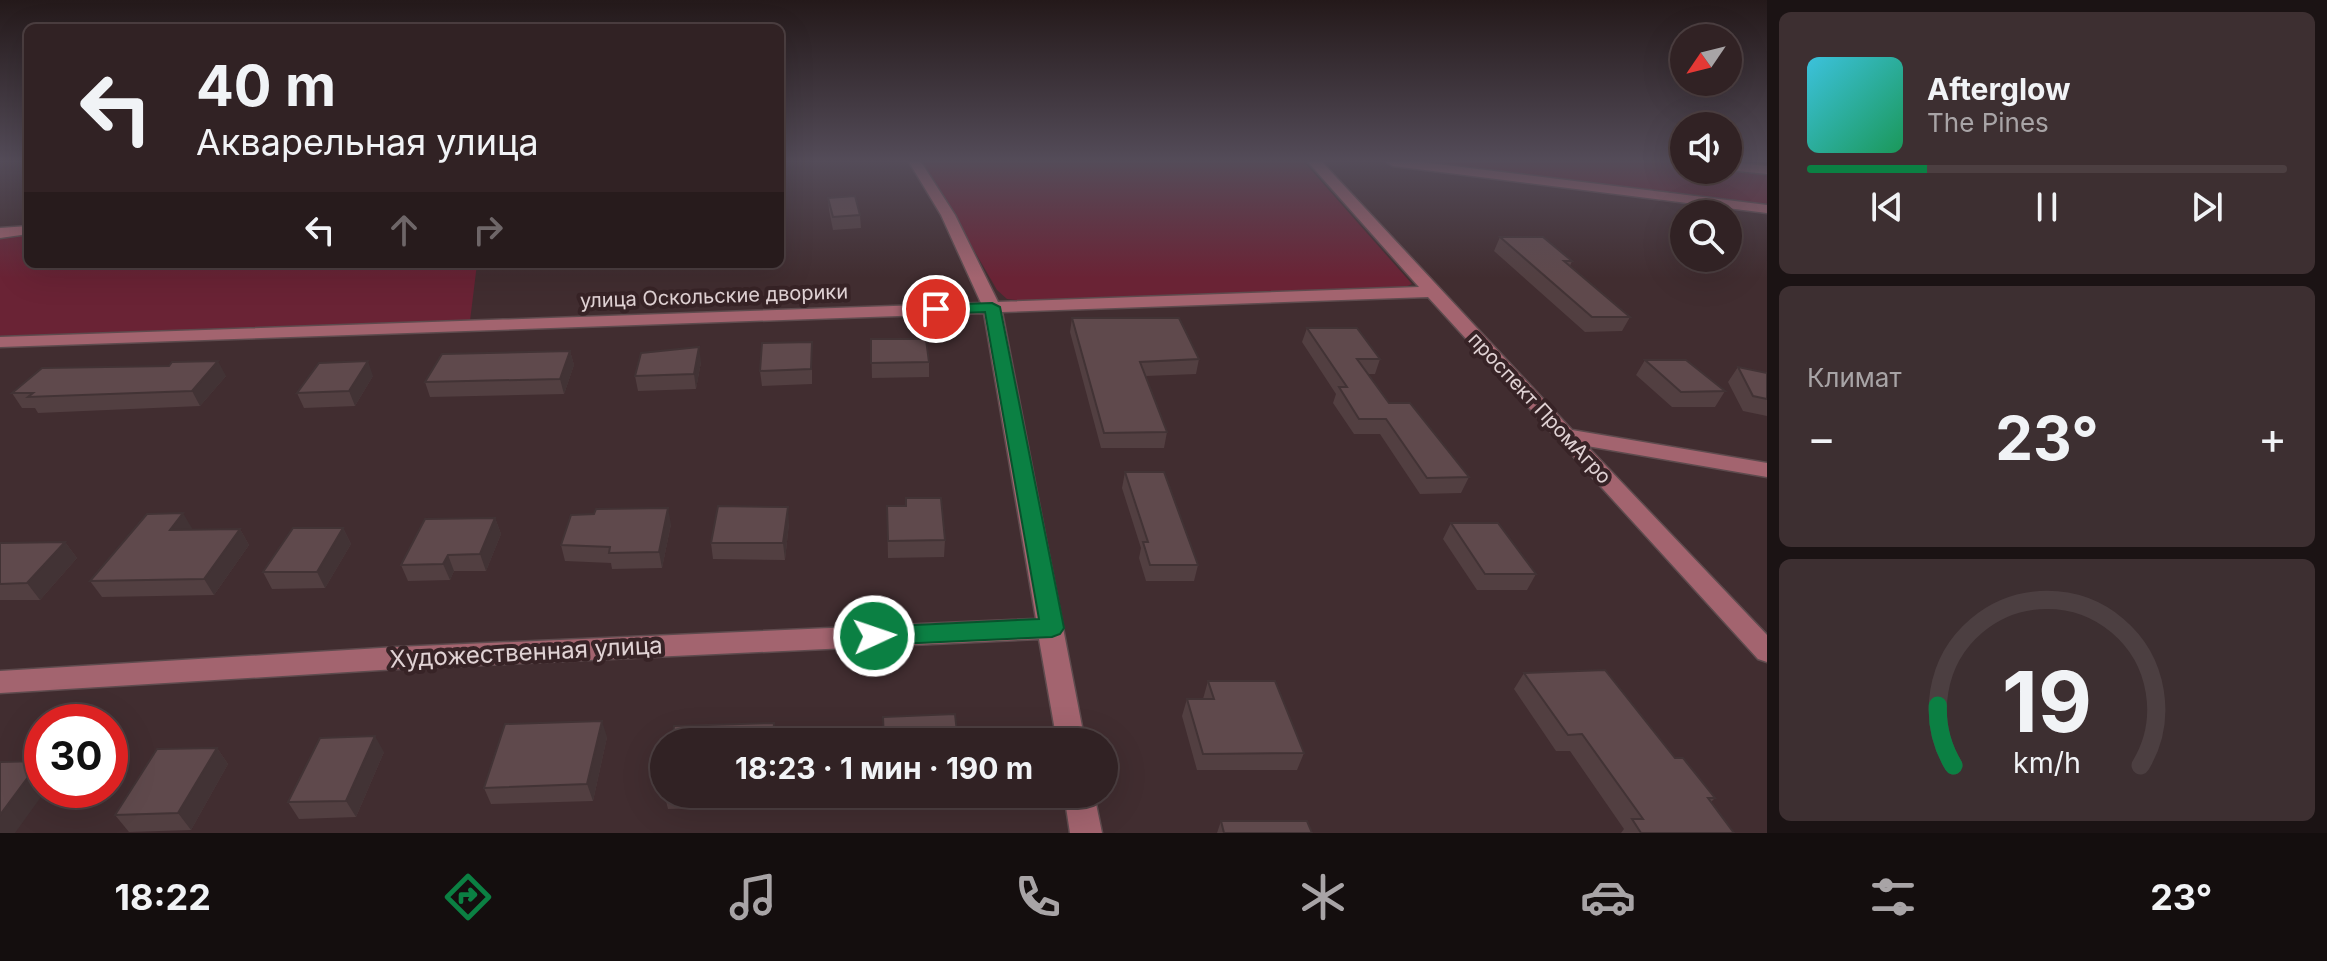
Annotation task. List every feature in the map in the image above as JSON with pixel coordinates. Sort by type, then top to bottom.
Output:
[{"type":"street","points":[[939,201],[992,307],[1069,728]]},
{"type":"street","name":"проспект ПромАгро","points":[[1349,201],[1430,292],[1767,652]]},
{"type":"street","points":[[1702,201],[1767,209]]},
{"type":"street","points":[[0,233],[24,230]]},
{"type":"street","name":"улица Оскольские дворики","points":[[0,342],[1430,292]]},
{"type":"street","points":[[1568,436],[1767,470]]},
{"type":"street","name":"Художественная улица","points":[[0,682],[397,658],[1052,628]]},
{"type":"street","points":[[1082,808],[1086,833]]},
{"type":"shaded area","points":[[945,201],[1338,201],[1412,284],[1403,288],[1025,301],[1007,299],[997,290]]},
{"type":"shaded area","points":[[1742,201],[1742,201],[1767,201],[1767,204]]},
{"type":"shaded area","points":[[24,235],[24,268],[477,268],[470,321],[0,336],[0,237]]},
{"type":"building","points":[[829,201],[856,201],[860,215],[833,217]]},
{"type":"building","points":[[1500,237],[1543,237],[1572,261],[1564,261],[1630,317],[1592,317]]},
{"type":"building","points":[[1072,318],[1179,318],[1199,359],[1140,362],[1167,432],[1104,433]]},
{"type":"building","points":[[1307,328],[1357,328],[1380,359],[1357,359],[1389,403],[1410,403],[1469,477],[1427,478],[1386,419],[1359,419],[1339,387],[1347,387]]},
{"type":"building","points":[[871,339],[926,339],[929,362],[871,363]]},
{"type":"building","points":[[812,342],[811,369],[760,371],[762,343]]},
{"type":"building","points":[[699,347],[694,374],[635,376],[641,353]]},
{"type":"building","points":[[570,351],[560,379],[425,382],[442,354]]},
{"type":"building","points":[[1645,360],[1686,360],[1725,391],[1681,392]]},
{"type":"building","points":[[218,361],[192,391],[28,397],[33,393],[12,393],[42,368],[169,366],[172,362]]},
{"type":"building","points":[[368,361],[349,391],[297,393],[319,363]]},
{"type":"building","points":[[1738,367],[1767,373],[1767,399],[1753,396]]},
{"type":"building","points":[[1125,472],[1164,472],[1198,565],[1150,565],[1143,542],[1148,542]]},
{"type":"building","points":[[906,498],[941,498],[945,540],[888,541],[887,506],[906,506]]},
{"type":"building","points":[[718,506],[788,507],[783,543],[711,543]]},
{"type":"building","points":[[668,508],[659,552],[609,553],[610,547],[561,545],[571,515],[594,514],[596,509]]},
{"type":"building","points":[[183,513],[170,530],[240,529],[204,579],[90,581],[147,514]]},
{"type":"building","points":[[495,518],[480,554],[448,555],[443,564],[401,565],[425,519]]},
{"type":"building","points":[[1451,523],[1498,523],[1536,574],[1485,574]]},
{"type":"building","points":[[293,528],[343,528],[317,572],[263,572]]},
{"type":"building","points":[[65,542],[27,583],[0,584],[0,543]]},
{"type":"building","points":[[1605,670],[1675,758],[1683,758],[1715,798],[1708,798],[1734,833],[1641,833],[1632,819],[1643,819],[1582,734],[1568,735],[1524,673]]},
{"type":"building","points":[[1208,681],[1275,681],[1304,753],[1203,754],[1187,699],[1214,699]]},
{"type":"building","points":[[955,714],[956,728],[883,728],[883,717]]},
{"type":"building","points":[[602,721],[587,784],[484,788],[505,724]]},
{"type":"building","points":[[774,723],[774,728],[674,726]]},
{"type":"building","points":[[375,736],[346,801],[288,802],[320,738]]},
{"type":"building","points":[[217,748],[178,813],[115,815],[119,808],[128,808],[128,795],[157,749]]},
{"type":"building","points":[[24,761],[24,783],[0,815],[0,762]]},
{"type":"building","points":[[1221,821],[1307,821],[1312,833],[1224,833]]},
{"type":"route","points":[[874,636],[1052,628],[992,307],[936,309]]}]
